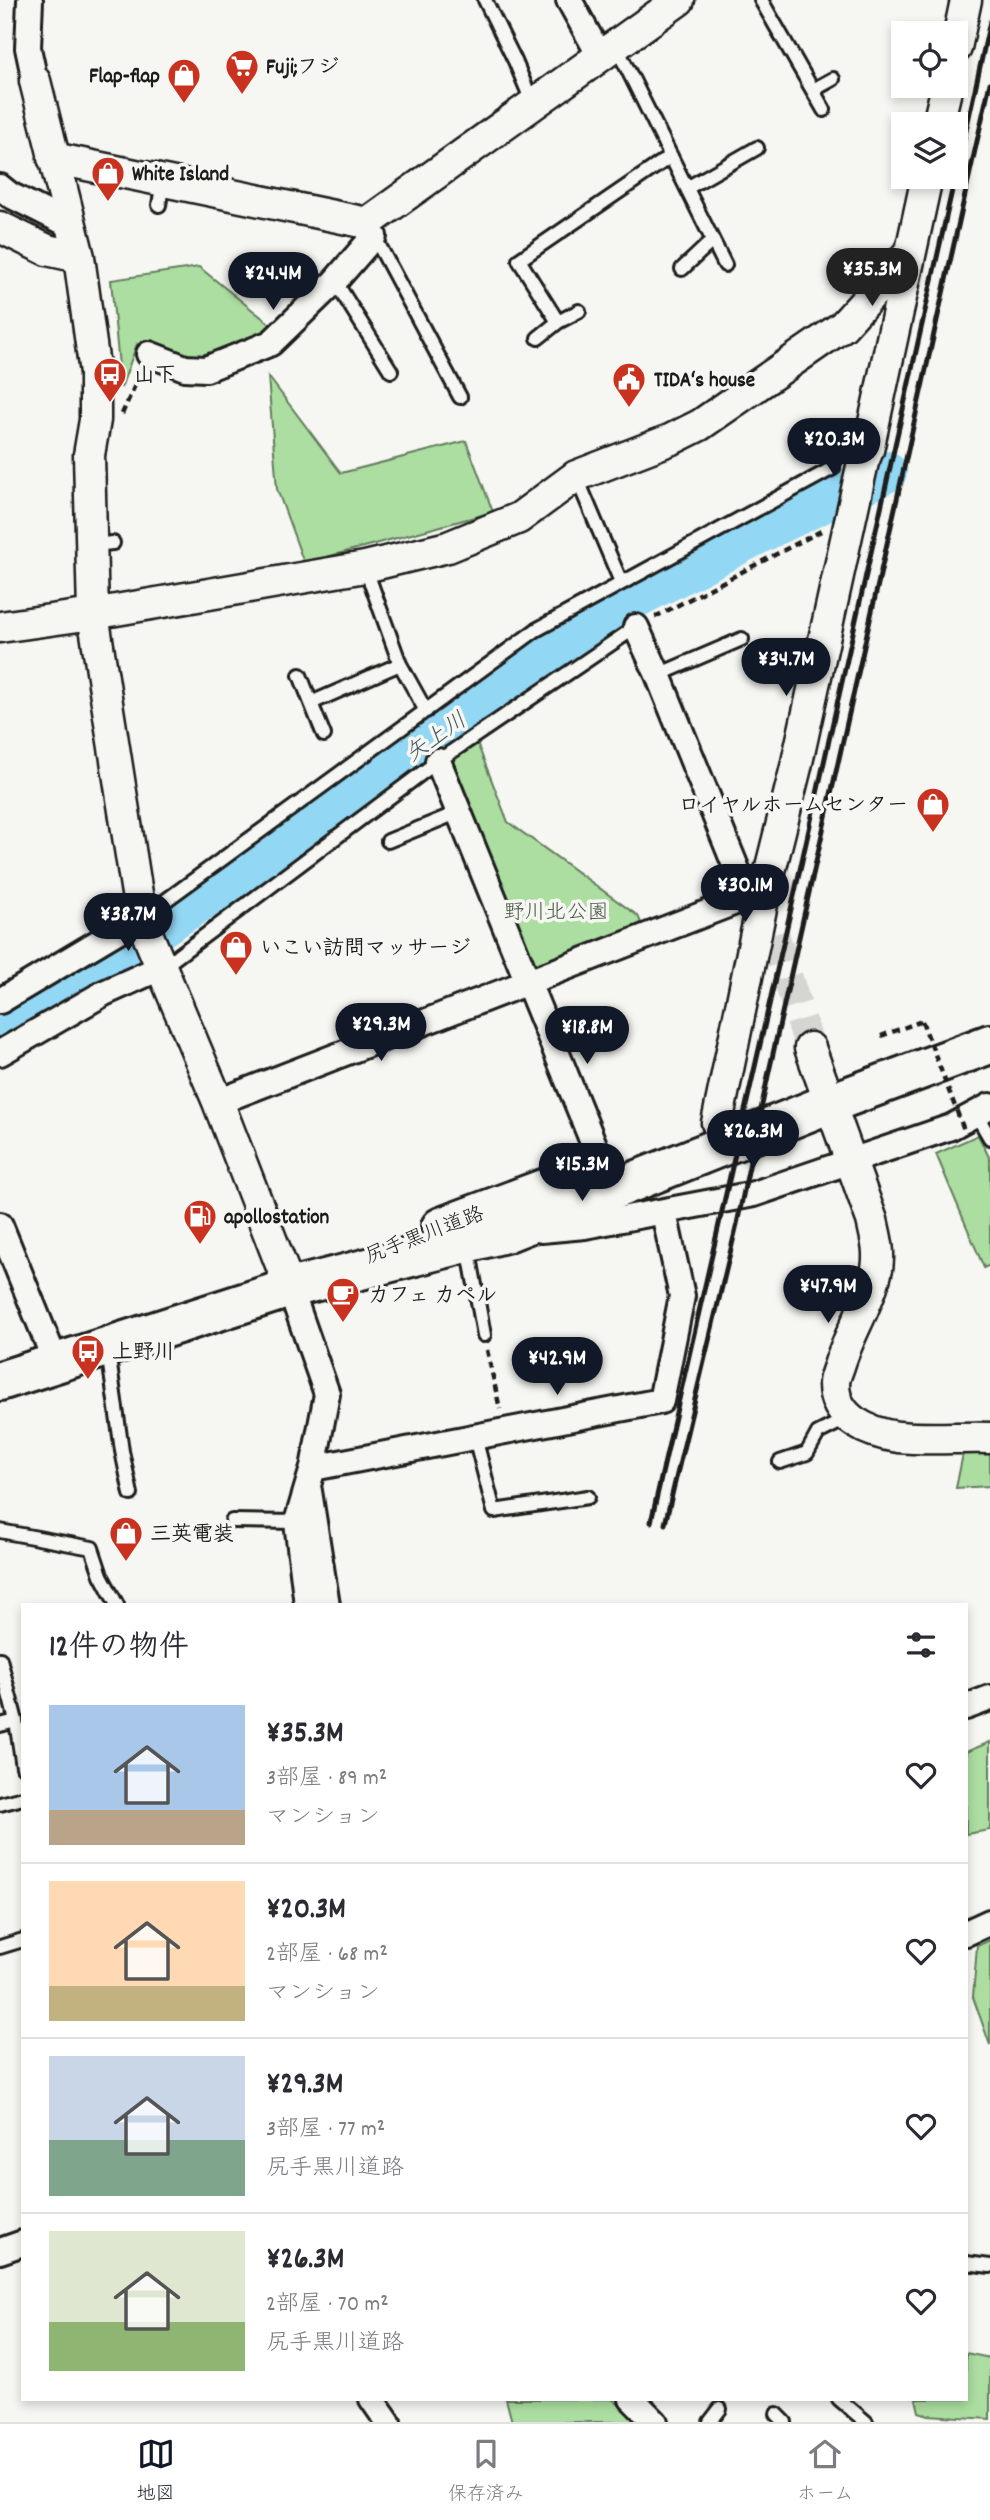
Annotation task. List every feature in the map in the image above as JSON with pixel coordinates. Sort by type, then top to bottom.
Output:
[{"type":"main road","name":"尻手黒川道路","points":[[290,1288],[375,1250],[717,1123],[820,1078],[990,1018]]},
{"type":"main road","name":"尻手黒川道路","points":[[0,1381],[290,1288],[505,1233],[820,1078],[990,1044]]},
{"type":"street","points":[[30,0],[27,48],[52,158],[79,257],[95,373],[95,420],[89,455],[102,544],[93,614],[147,914],[162,967],[290,1288],[327,1394],[311,1476],[297,1522],[307,1603]]},
{"type":"street","points":[[569,0],[608,51]]},
{"type":"street","points":[[149,354],[185,368],[206,369],[271,343],[335,281],[370,229],[533,104],[679,0]]},
{"type":"street","points":[[962,21],[966,0]]},
{"type":"street","points":[[52,158],[162,193],[370,229]]},
{"type":"street","points":[[0,187],[10,195],[70,225]]},
{"type":"street","points":[[717,1123],[755,898],[796,767],[863,462],[868,450],[923,189]]},
{"type":"street","points":[[5,234],[47,250],[79,257]]},
{"type":"street","points":[[0,627],[239,597],[448,548],[519,518],[576,476],[672,439],[699,425],[843,326],[909,253]]},
{"type":"street","points":[[636,627],[755,898],[774,934]]},
{"type":"street","points":[[438,761],[603,1167]]},
{"type":"street","points":[[218,1102],[528,981],[755,898]]},
{"type":"street","points":[[0,1000],[147,914]]},
{"type":"street","points":[[0,1053],[104,993],[162,967]]},
{"type":"street","points":[[820,1078],[872,1220],[878,1249],[877,1271],[864,1308],[844,1350],[834,1383],[838,1403],[848,1418],[863,1428],[897,1437],[990,1438]]},
{"type":"street","points":[[505,1233],[586,1226],[754,1194],[977,1118]]},
{"type":"street","points":[[311,1476],[475,1437],[661,1401],[682,1296],[664,1213]]},
{"type":"street","points":[[0,1225],[5,1254],[55,1363]]},
{"type":"street","points":[[311,1476],[327,1603]]},
{"type":"street","points":[[968,1706],[990,1698]]},
{"type":"street","points":[[968,1932],[990,1922]]},
{"type":"street","points":[[0,2251],[21,2244]]},
{"type":"street","points":[[373,2401],[388,2422]]},
{"type":"street","points":[[634,2401],[655,2422]]},
{"type":"lane","points":[[485,0],[533,104]]},
{"type":"lane","points":[[761,0],[824,110]]},
{"type":"lane","points":[[608,51],[671,156],[725,265]]},
{"type":"lane","points":[[813,90],[833,79]]},
{"type":"lane","points":[[687,188],[757,148]]},
{"type":"lane","points":[[558,322],[519,260],[671,156]]},
{"type":"lane","points":[[370,229],[460,397]]},
{"type":"lane","points":[[682,269],[712,241]]},
{"type":"lane","points":[[335,281],[391,371]]},
{"type":"lane","points":[[538,338],[558,322],[579,311]]},
{"type":"lane","points":[[147,914],[536,630],[834,467]]},
{"type":"lane","points":[[576,476],[621,582]]},
{"type":"lane","points":[[365,567],[400,664],[425,710]]},
{"type":"lane","points":[[162,967],[438,761],[636,627]]},
{"type":"lane","points":[[658,675],[742,639]]},
{"type":"lane","points":[[311,703],[400,664]]},
{"type":"lane","points":[[300,675],[324,735]]},
{"type":"lane","points":[[388,841],[458,812]]},
{"type":"lane","points":[[977,1118],[990,1138]]},
{"type":"lane","points":[[467,1242],[484,1335]]},
{"type":"lane","points":[[107,1347],[131,1494]]},
{"type":"lane","points":[[780,1462],[807,1453],[818,1433],[848,1418]]},
{"type":"lane","points":[[475,1437],[494,1511],[588,1497]]},
{"type":"lane","points":[[232,1521],[297,1522]]},
{"type":"lane","points":[[0,1531],[92,1548],[101,1575],[116,1603]]},
{"type":"lane","points":[[0,1659],[16,1721],[21,1754]]},
{"type":"lane","points":[[0,1725],[16,1721]]},
{"type":"lane","points":[[0,1804],[21,1799]]},
{"type":"lane","points":[[0,1947],[21,1941]]},
{"type":"lane","points":[[968,2263],[990,2266]]},
{"type":"lane","points":[[841,2401],[866,2422]]},
{"type":"lane","points":[[710,2422],[720,2409]]},
{"type":"path","points":[[117,426],[149,354]]},
{"type":"path","points":[[636,627],[853,510]]},
{"type":"path","points":[[881,1036],[922,1020],[977,1118]]},
{"type":"path","points":[[484,1335],[505,1431]]},
{"type":"green space","points":[[199,267],[275,328],[208,362],[137,344],[121,388],[111,280]]},
{"type":"green space","points":[[268,376],[341,473],[466,441],[493,512],[304,563],[277,489]]},
{"type":"green space","name":"野川北公園","points":[[477,743],[508,822],[638,916],[643,927],[531,968],[446,764]]},
{"type":"green space","points":[[978,1135],[990,1159],[990,1265],[984,1268],[936,1154]]},
{"type":"green space","points":[[964,1449],[990,1450],[990,1486],[956,1488]]},
{"type":"green space","points":[[990,1742],[990,1830],[968,1834],[968,1751]]},
{"type":"green space","points":[[990,1940],[990,2045],[973,1997],[977,1946]]},
{"type":"green space","points":[[968,2353],[990,2358],[990,2419],[928,2415],[919,2412],[916,2401],[968,2401]]},
{"type":"green space","points":[[507,2401],[615,2401],[641,2422],[512,2422]]},
{"type":"waterway","name":"矢上川","points":[[0,1025],[120,953],[217,890],[622,604],[770,527],[886,472]]},
{"type":"tunnel","points":[[774,934],[810,1048]]},
{"type":"railway","points":[[968,121],[990,21]]},
{"type":"railway","points":[[665,1524],[737,1224],[990,83]]},
{"type":"railway","points":[[651,1522],[952,189]]},
{"type":"place","name":"Fuji;フジ","points":[[242,96]]},
{"type":"place","name":"Flap-flap","points":[[184,105]]},
{"type":"place","name":"White Island","points":[[108,203]]},
{"type":"place","name":"山下","points":[[110,404]]},
{"type":"place","name":"TIDA‘s house","points":[[629,409]]},
{"type":"place","name":"ロイヤルホームセンター","points":[[933,834]]},
{"type":"place","name":"いこい訪問マッサージ","points":[[236,977]]},
{"type":"place","name":"apollostation","points":[[200,1246]]},
{"type":"place","name":"カフェ カペル","points":[[343,1324]]},
{"type":"place","name":"上野川","points":[[88,1381]]},
{"type":"place","name":"三英電装","points":[[126,1563]]}]
